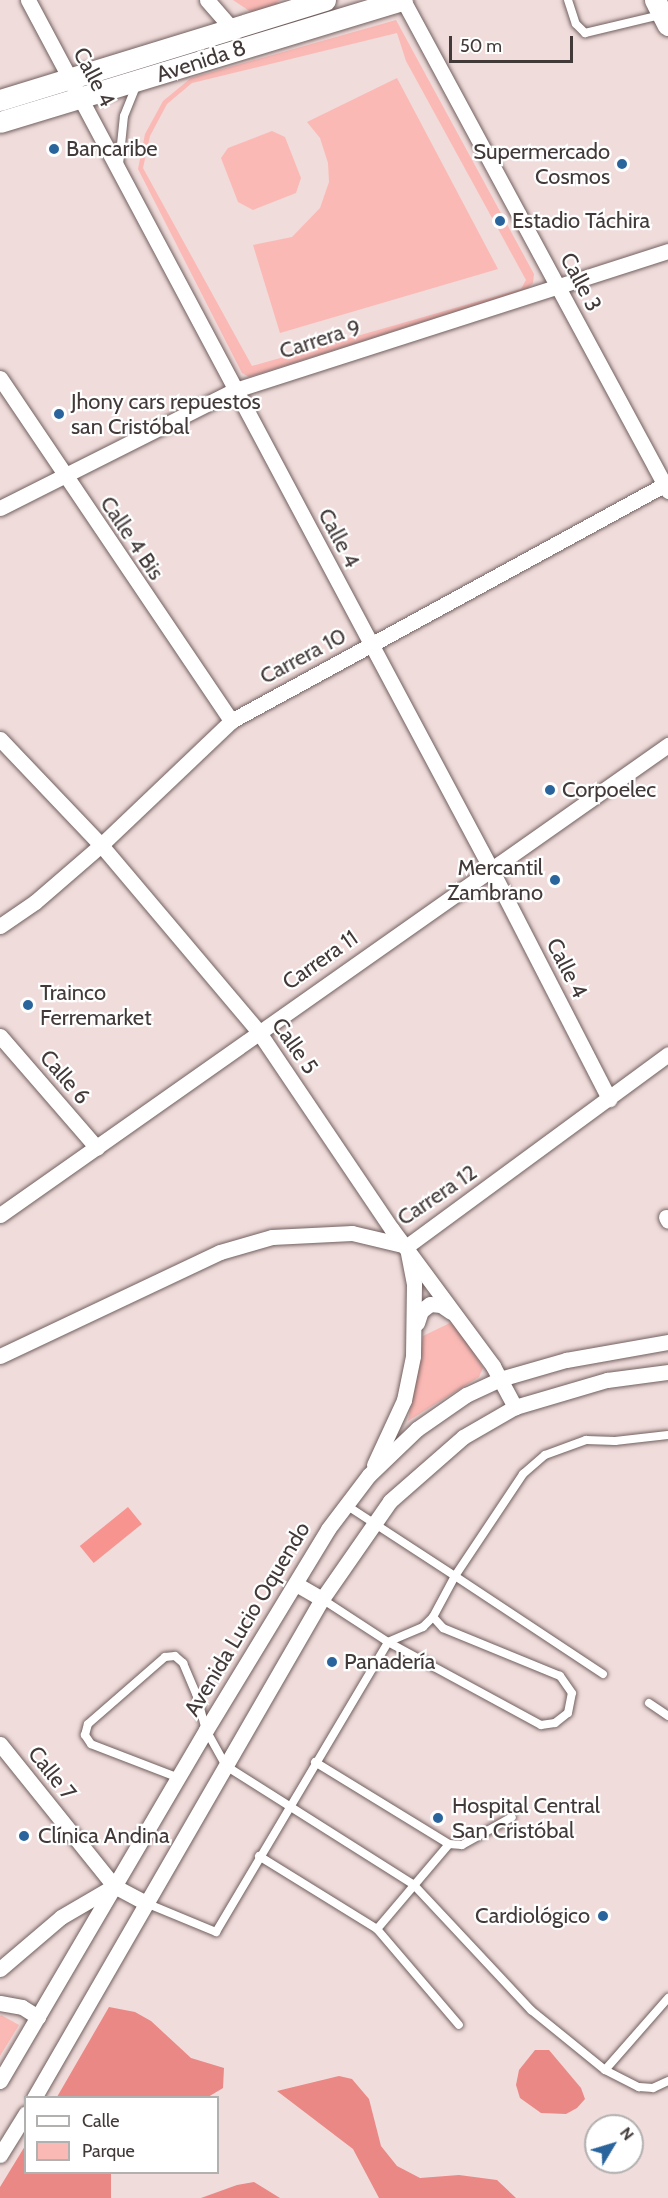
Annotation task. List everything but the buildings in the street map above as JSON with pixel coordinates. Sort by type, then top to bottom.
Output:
[{"type":"street","name":"Calle 4","points":[[28,0],[68,80],[491,869],[609,1099]]},
{"type":"street","points":[[207,0],[231,28]]},
{"type":"street","name":"Avenida 8","points":[[0,100],[325,0]]},
{"type":"street","name":"Avenida 8","points":[[0,122],[402,0]]},
{"type":"street","name":"Calle 3","points":[[402,0],[667,486]]},
{"type":"street","name":"Carrera 9","points":[[0,508],[235,390],[668,251]]},
{"type":"street","name":"Calle 4 Bis","points":[[0,378],[62,475],[231,721]]},
{"type":"street","name":"Carrera 10","points":[[0,926],[35,902],[101,845],[231,721],[667,486]]},
{"type":"street","name":"Calle 5","points":[[0,739],[101,845],[258,1031],[458,1317],[500,1379],[515,1407]]},
{"type":"street","name":"Carrera 11","points":[[0,1215],[668,744]]},
{"type":"street","name":"Calle 6","points":[[0,1036],[97,1148]]},
{"type":"street","name":"Carrera 12","points":[[0,1356],[220,1252],[272,1237],[352,1233],[407,1246],[668,1054]]},
{"type":"street","points":[[407,1246],[416,1325]]},
{"type":"street","points":[[369,1475],[404,1400],[416,1325],[421,1311],[430,1304],[444,1306],[458,1317]]},
{"type":"street","name":"Avenida Lucio Oquendo","points":[[0,2081],[206,1730],[346,1505],[369,1475],[417,1429],[466,1395],[500,1379],[555,1362],[668,1342]]},
{"type":"street","points":[[35,2096],[322,1599],[374,1522],[435,1460],[463,1437],[515,1407],[607,1380],[668,1372]]},
{"type":"street","points":[[296,1584],[322,1599]]},
{"type":"street","name":"Calle 7","points":[[0,1744],[114,1886],[146,1903]]},
{"type":"street","points":[[0,1970],[61,1917],[114,1886]]},
{"type":"street","points":[[0,2003],[22,2007],[38,2017]]},
{"type":"street","points":[[0,2155],[24,2116]]},
{"type":"lane","points":[[568,0],[576,24],[585,33],[662,13]]},
{"type":"lane","points":[[119,172],[124,116],[138,81]]},
{"type":"lane","points":[[146,1903],[216,1932],[289,1805],[388,1642],[423,1627],[434,1617],[455,1576],[523,1474],[545,1455],[586,1440],[615,1441],[668,1435]]},
{"type":"lane","points":[[346,1505],[603,1674]]},
{"type":"lane","points":[[322,1599],[388,1642],[542,1725],[555,1723],[568,1713],[572,1693],[560,1677],[443,1628],[434,1617]]},
{"type":"lane","points":[[179,1778],[91,1744],[85,1735],[88,1724],[165,1657],[175,1656],[183,1663],[196,1693],[206,1730],[226,1766],[413,1884],[531,2010],[605,2070],[639,2087],[653,2088],[668,2081]]},
{"type":"lane","points":[[649,1703],[668,1716]]},
{"type":"lane","points":[[315,1762],[449,1844],[462,1845],[512,1816]]},
{"type":"lane","points":[[377,1929],[449,1844]]},
{"type":"lane","points":[[259,1856],[377,1929],[459,2025]]},
{"type":"lane","points":[[605,2070],[668,1998]]},
{"type":"green space","points":[[233,0],[281,0],[276,2],[284,5],[254,14]]},
{"type":"green space","name":"Estadio Táchira","points":[[396,20],[534,274],[533,283],[527,289],[249,377],[242,373],[138,169],[145,134],[163,101],[191,78]],"holes":[[[397,33],[406,61],[526,280],[521,289],[252,366],[143,168],[150,136],[167,104],[192,83]]]},
{"type":"green space","points":[[397,78],[498,269],[280,333],[253,245],[292,237],[320,208],[329,182],[328,163],[320,138],[307,122]]},
{"type":"green space","points":[[272,131],[285,137],[301,178],[296,193],[253,210],[238,202],[221,158],[228,148]]},
{"type":"green space","points":[[454,1321],[483,1368],[479,1377],[408,1421],[423,1336]]},
{"type":"green space","points":[[0,2016],[19,2025],[0,2056]]},
{"type":"shaded area","points":[[128,1507],[142,1524],[94,1563],[80,1546]]},
{"type":"shaded area","points":[[109,2007],[135,2012],[151,2021],[191,2058],[224,2068],[223,2088],[210,2096],[58,2096]]},
{"type":"shaded area","points":[[535,2050],[549,2050],[581,2088],[585,2099],[577,2108],[566,2114],[541,2113],[520,2098],[516,2085],[519,2070]]},
{"type":"shaded area","points":[[339,2076],[352,2079],[369,2099],[381,2146],[397,2166],[420,2178],[459,2175],[497,2180],[516,2198],[379,2198],[353,2149],[277,2091]]},
{"type":"shaded area","points":[[24,2148],[24,2174],[111,2174],[111,2198],[0,2198],[0,2187]]},
{"type":"shaded area","points":[[254,2182],[280,2198],[201,2198],[237,2185]]},
{"type":"place","name":"Bancaribe","points":[[54,149]]},
{"type":"place","name":"Supermercado Cosmos","points":[[622,164]]},
{"type":"place","name":"Estadio Táchira","points":[[500,221]]},
{"type":"place","name":"Jhony cars repuestos san Cristóbal","points":[[59,414]]},
{"type":"place","name":"Corpoelec","points":[[550,790]]},
{"type":"place","name":"Mercantil Zambrano","points":[[555,880]]},
{"type":"place","name":"Trainco Ferremarket","points":[[28,1005]]},
{"type":"place","name":"Panadería","points":[[332,1662]]},
{"type":"place","name":"Hospital Central San Cristóbal","points":[[438,1818]]},
{"type":"place","name":"Clínica Andina","points":[[24,1836]]},
{"type":"place","name":"Cardiológico","points":[[603,1916]]}]
